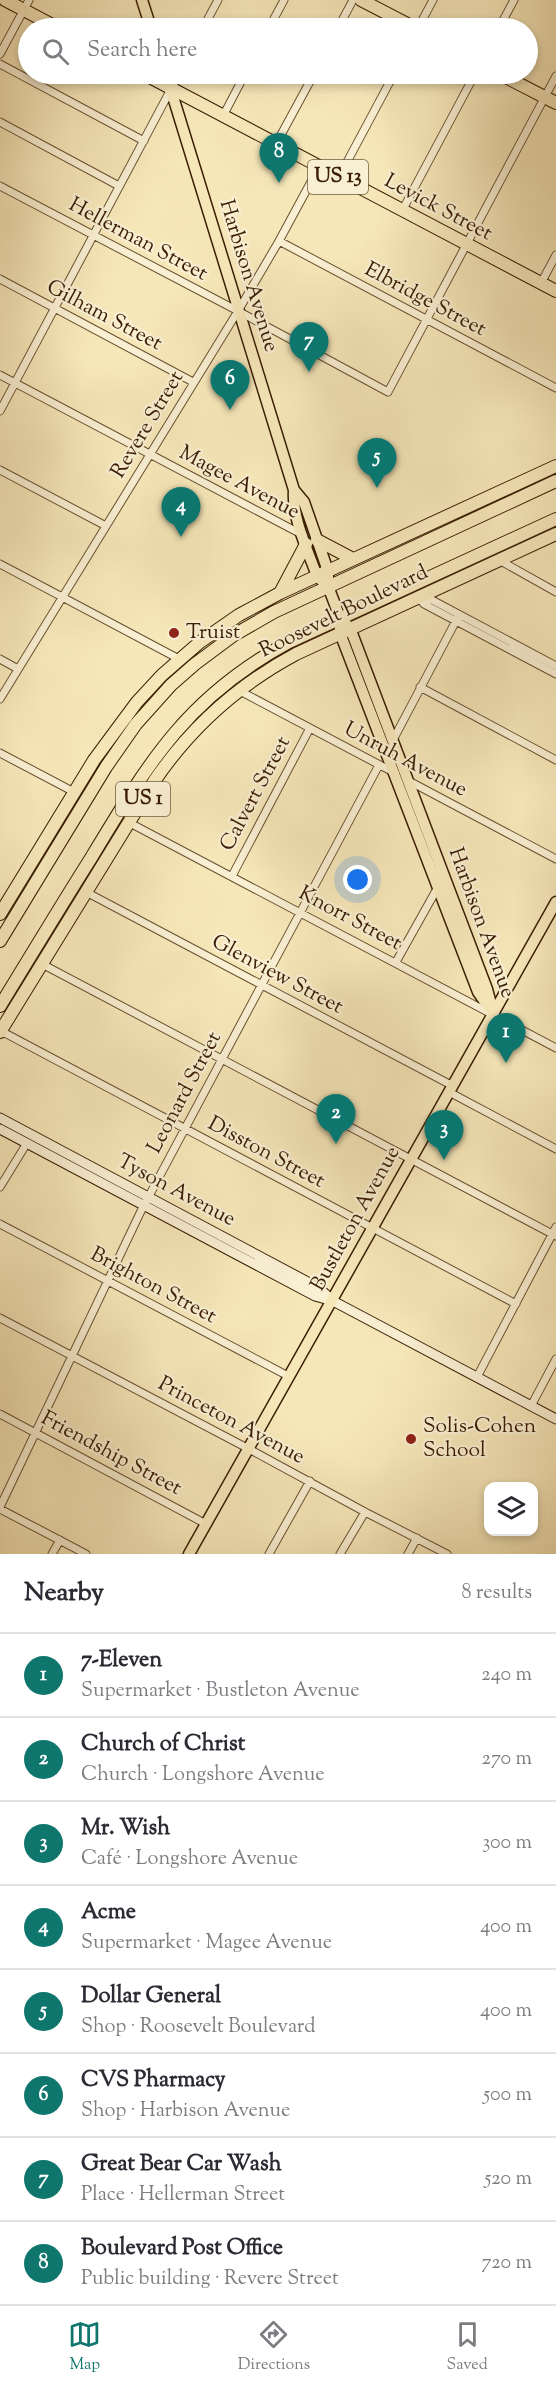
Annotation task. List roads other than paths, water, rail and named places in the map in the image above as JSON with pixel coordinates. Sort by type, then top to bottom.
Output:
[{"type":"highway","points":[[4,0],[26,5],[44,18]]},
{"type":"highway","points":[[361,0],[396,18]]},
{"type":"highway","name":"Levick Street","points":[[163,84],[556,291]]},
{"type":"highway","points":[[519,84],[556,104]]},
{"type":"highway","name":"Roosevelt Boulevard","points":[[0,914],[74,792],[125,715],[179,659],[226,623],[280,593],[556,466]]},
{"type":"highway","name":"Roosevelt Boulevard","points":[[0,941],[115,753],[159,698],[184,673],[234,635],[274,612],[556,481]]},
{"type":"highway","name":"Roosevelt Boulevard","points":[[0,1006],[135,786],[173,733],[207,698],[253,663],[289,642],[556,519]]},
{"type":"highway","points":[[408,534],[468,522]]},
{"type":"highway","name":"Roosevelt Boulevard","points":[[0,1032],[128,822],[174,753],[205,719],[238,690],[282,661],[556,534]]},
{"type":"highway","points":[[280,593],[308,540],[353,559]]},
{"type":"main road","points":[[142,0],[148,18]]},
{"type":"main road","name":"Harbison Avenue","points":[[170,84],[294,490],[304,502],[308,540],[345,631],[394,773],[487,989],[493,1014]]},
{"type":"main road","name":"Harbison Avenue","points":[[345,631],[392,740],[441,882]]},
{"type":"main road","name":"Bustleton Avenue","points":[[189,1554],[556,902]]},
{"type":"street","points":[[208,18],[218,0]]},
{"type":"street","points":[[274,18],[284,0]]},
{"type":"street","points":[[343,18],[353,0]]},
{"type":"street","points":[[422,18],[433,0]]},
{"type":"street","points":[[504,18],[514,0]]},
{"type":"street","points":[[0,54],[18,20]]},
{"type":"street","points":[[0,64],[18,74]]},
{"type":"street","points":[[427,320],[556,76]]},
{"type":"street","points":[[37,84],[144,141]]},
{"type":"street","points":[[0,411],[173,84]]},
{"type":"street","points":[[223,116],[240,84]]},
{"type":"street","points":[[276,144],[309,84]]},
{"type":"street","points":[[339,177],[389,84]]},
{"type":"street","points":[[402,211],[470,84]]},
{"type":"street","points":[[0,122],[120,186]]},
{"type":"street","name":"Revere Street","points":[[0,699],[238,311],[319,167]]},
{"type":"street","name":"Hellerman Street","points":[[0,186],[388,392],[427,320]]},
{"type":"street","name":"Elbridge Street","points":[[279,241],[556,388]]},
{"type":"street","points":[[541,283],[556,255]]},
{"type":"street","name":"Gilham Street","points":[[0,279],[193,382]]},
{"type":"street","name":"Magee Avenue","points":[[0,375],[308,540]]},
{"type":"street","points":[[0,470],[106,526]]},
{"type":"street","points":[[500,560],[556,592]]},
{"type":"street","points":[[0,564],[179,659]]},
{"type":"street","points":[[418,597],[424,604],[458,618],[554,669]]},
{"type":"street","points":[[392,740],[458,618]]},
{"type":"street","points":[[0,659],[18,669]]},
{"type":"street","points":[[420,687],[556,760]]},
{"type":"street","name":"Unruh Avenue","points":[[238,690],[556,859]]},
{"type":"street","name":"Calvert Street","points":[[232,876],[310,728]]},
{"type":"street","points":[[0,763],[2,754],[74,792]]},
{"type":"street","name":"Leonard Street","points":[[0,1508],[149,1197],[380,765]]},
{"type":"street","name":"Knorr Street","points":[[128,822],[556,1048]]},
{"type":"street","points":[[396,962],[441,882]]},
{"type":"street","name":"Glenview Street","points":[[86,892],[261,985],[556,1149]]},
{"type":"street","points":[[42,964],[411,1160],[555,1233],[477,1377]]},
{"type":"street","name":"Disston Street","points":[[0,1032],[516,1304]]},
{"type":"street","name":"Tyson Avenue","points":[[0,1118],[144,1207],[315,1296],[333,1301],[556,1419]]},
{"type":"street","name":"Tyson Avenue","points":[[0,1129],[149,1197],[319,1288],[333,1301]]},
{"type":"street","points":[[0,1187],[27,1143]]},
{"type":"street","name":"Brighton Street","points":[[0,1224],[290,1377]]},
{"type":"street","name":"Princeton Avenue","points":[[0,1318],[447,1554]]},
{"type":"street","points":[[531,1406],[556,1359]]},
{"type":"street","name":"Friendship Street","points":[[0,1414],[206,1524]]},
{"type":"street","points":[[269,1554],[310,1481]]},
{"type":"street","points":[[0,1508],[86,1554]]},
{"type":"street","points":[[340,1554],[365,1512]]},
{"type":"street","points":[[408,1554],[417,1538]]},
{"type":"street","points":[[52,1554],[60,1540]]},
{"type":"place","name":"Boulevard Post Office","points":[[279,183]]},
{"type":"place","name":"Great Bear Car Wash","points":[[309,372]]},
{"type":"place","name":"CVS Pharmacy","points":[[230,410]]},
{"type":"place","name":"Dollar General","points":[[377,488]]},
{"type":"place","name":"Acme","points":[[181,537]]},
{"type":"place","name":"Truist","points":[[174,633]]},
{"type":"place","name":"7-Eleven","points":[[506,1063]]},
{"type":"place","name":"Church of Christ","points":[[336,1144]]},
{"type":"place","name":"Mr. Wish","points":[[444,1160]]},
{"type":"place","name":"Solis-Cohen School","points":[[411,1439]]}]
